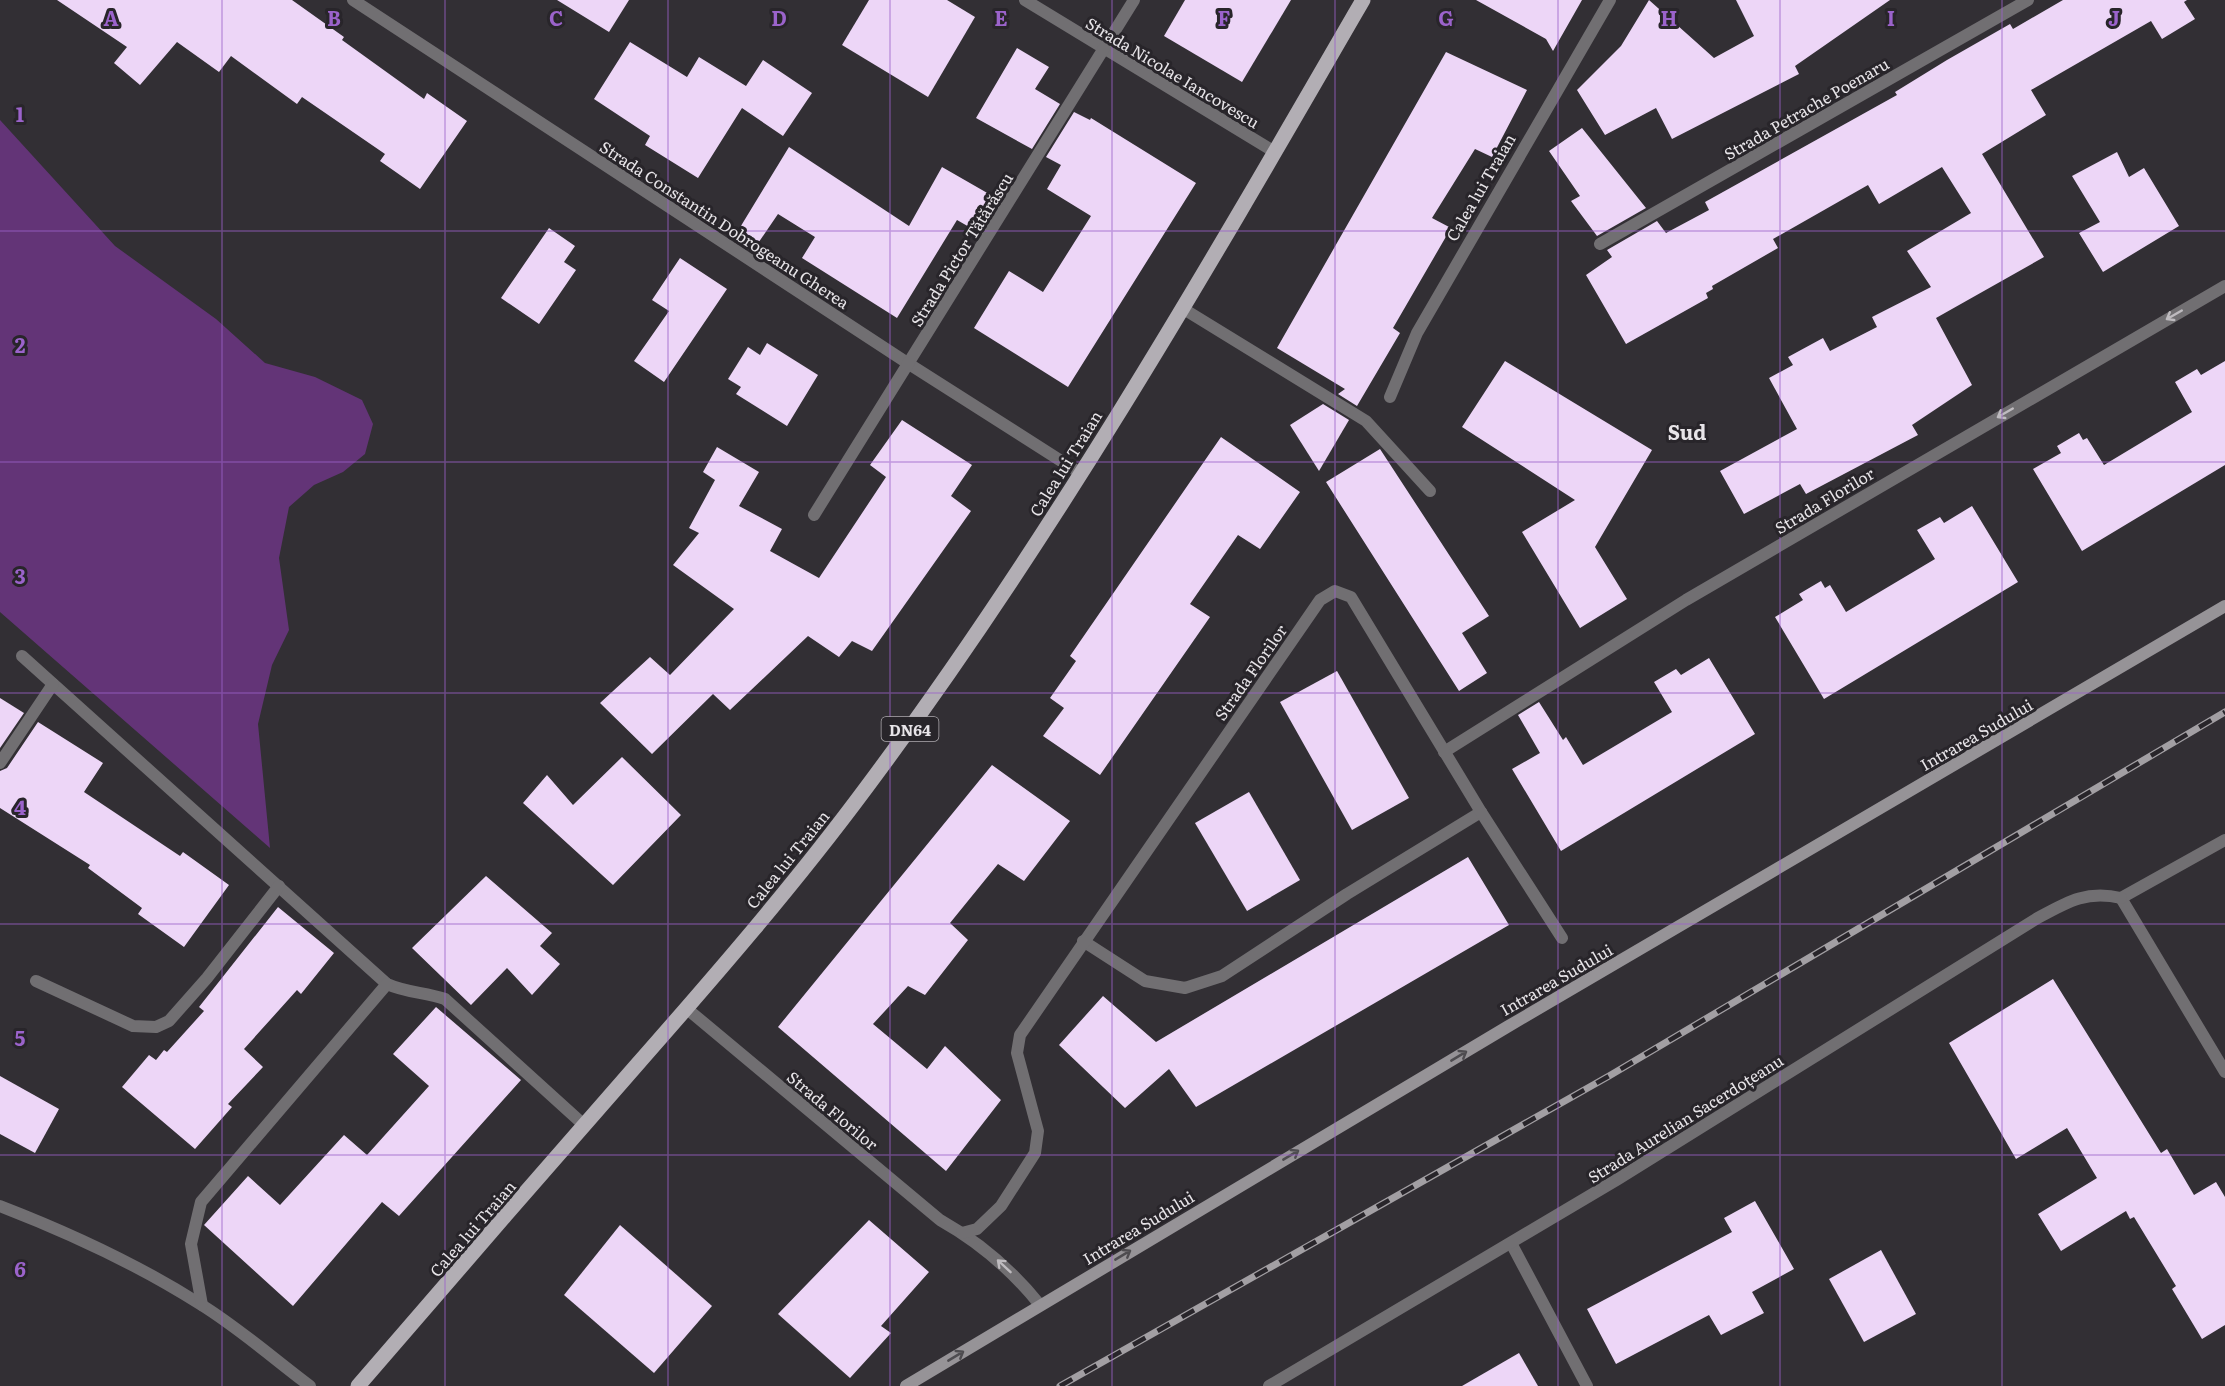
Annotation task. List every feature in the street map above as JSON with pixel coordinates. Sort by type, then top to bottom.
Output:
[{"type":"main road","name":"Calea lui Traian","points":[[358,1386],[686,1008],[795,879],[864,791],[971,640],[1080,473],[1182,308],[1362,0]]},
{"type":"street","name":"Strada Constantin Dobrogeanu Gherea","points":[[353,0],[909,364],[1080,473]]},
{"type":"street","name":"Strada Nicolae Iancovescu","points":[[1025,0],[1275,152]]},
{"type":"street","name":"Strada Pictor Tătărăscu","points":[[814,515],[1134,0]]},
{"type":"street","name":"Calea lui Traian","points":[[1390,397],[1417,333],[1610,0]]},
{"type":"street","name":"Strada Petrache Poenaru","points":[[1600,244],[2028,0]]},
{"type":"street","name":"Strada Florilor","points":[[1444,752],[1686,600],[2225,286]]},
{"type":"street","points":[[1182,308],[1366,421],[1430,491]]},
{"type":"street","name":"Strada Florilor","points":[[962,1233],[976,1229],[1001,1206],[1035,1153],[1038,1131],[1017,1053],[1020,1035],[1320,600],[1335,591],[1351,597],[1481,812],[1562,938]]},
{"type":"street","name":"Intrarea Sudului","points":[[906,1386],[2225,606]]},
{"type":"street","points":[[22,656],[387,984],[404,992],[431,994],[445,999],[584,1125]]},
{"type":"street","points":[[0,763],[53,684]]},
{"type":"street","points":[[1083,941],[1145,981],[1185,988],[1195,985],[1222,976],[1347,894],[1481,812]]},
{"type":"street","points":[[2225,840],[2121,898],[2225,1072]]},
{"type":"street","points":[[36,981],[133,1026],[156,1027],[169,1021],[207,978],[279,886]]},
{"type":"street","name":"Strada Aurelian Sacerdoțeanu","points":[[1269,1386],[1648,1161],[2036,919],[2084,895],[2105,894],[2121,898]]},
{"type":"street","points":[[202,1305],[191,1244],[201,1202],[387,984]]},
{"type":"street","name":"Strada Florilor","points":[[686,1008],[940,1220],[998,1260],[1023,1284],[1040,1305]]},
{"type":"street","points":[[0,1206],[56,1227],[116,1255],[202,1305],[310,1386]]},
{"type":"street","points":[[1510,1243],[1587,1386]]},
{"type":"shaded area","points":[[0,120],[115,246],[216,319],[265,363],[315,377],[362,400],[373,424],[365,454],[343,472],[314,485],[289,507],[279,558],[289,630],[272,665],[258,724],[270,848],[0,612]]},
{"type":"building","points":[[57,0],[292,0],[344,37],[342,40],[424,99],[427,93],[467,121],[420,189],[380,161],[385,154],[302,97],[297,104],[231,56],[219,72],[177,42],[140,85],[114,63],[127,47]]},
{"type":"building","points":[[557,0],[629,0],[609,32]]},
{"type":"building","points":[[869,0],[947,0],[975,17],[928,97],[842,45]]},
{"type":"building","points":[[1185,0],[1291,0],[1242,82],[1164,36]]},
{"type":"building","points":[[1476,0],[1582,0],[1553,51],[1546,39]]},
{"type":"building","points":[[1649,0],[1714,58],[1754,36],[1736,0],[1890,0],[1795,66],[1799,74],[1672,139],[1656,108],[1605,135],[1577,90],[1621,46]]},
{"type":"building","points":[[2063,0],[2187,0],[2184,2],[2195,19],[2162,39],[2151,21],[2031,90],[2046,115],[1982,154],[2044,257],[1936,318],[1972,385],[1912,425],[1918,435],[1806,494],[1800,484],[1744,514],[1720,471],[1797,429],[1769,378],[1793,365],[1788,357],[1823,338],[1830,351],[1877,327],[1872,317],[1931,287],[1907,251],[1971,213],[1942,167],[1879,204],[1868,185],[1773,239],[1778,248],[1712,286],[1713,289],[1706,293],[1708,298],[1626,344],[1586,275],[1612,257],[1607,250],[1657,221],[1666,233],[1709,210],[1705,202],[1897,95],[1895,92],[2010,24],[2013,29]]},
{"type":"building","points":[[630,42],[687,77],[699,57],[746,86],[763,60],[812,93],[783,136],[742,108],[698,178],[645,145],[650,136],[594,99]]},
{"type":"building","points":[[1017,48],[1049,67],[1035,89],[1060,104],[1032,149],[976,118]]},
{"type":"building","points":[[1446,52],[1527,90],[1492,157],[1475,149],[1432,218],[1451,228],[1393,328],[1400,333],[1357,406],[1338,394],[1345,389],[1277,348]]},
{"type":"building","points":[[1074,112],[1090,120],[1091,118],[1196,183],[1068,387],[974,328],[1009,271],[1043,292],[1091,216],[1047,189],[1061,165],[1046,157]]},
{"type":"building","points":[[1582,128],[1646,208],[1597,236],[1571,201],[1580,196],[1549,151]]},
{"type":"building","points":[[789,147],[909,226],[942,167],[996,198],[978,232],[957,220],[897,318],[802,258],[815,237],[778,214],[752,252],[733,239]]},
{"type":"building","points":[[2117,152],[2129,177],[2144,168],[2179,226],[2103,272],[2079,233],[2100,222],[2072,176]]},
{"type":"building","points":[[549,228],[575,246],[564,262],[576,270],[539,324],[501,298]]},
{"type":"building","points":[[680,258],[727,289],[664,382],[634,361],[669,311],[652,300]]},
{"type":"building","points":[[767,343],[818,375],[787,426],[736,394],[741,387],[728,379],[748,347],[760,355]]},
{"type":"building","points":[[1505,361],[1652,450],[1595,547],[1627,599],[1580,628],[1522,532],[1575,500],[1462,427]]},
{"type":"building","points":[[2225,361],[2225,465],[2082,551],[2033,469],[2061,453],[2057,446],[2079,433],[2083,440],[2087,438],[2104,465],[2192,412],[2175,382],[2197,369],[2201,375]]},
{"type":"building","points":[[1323,404],[1349,420],[1319,471],[1290,425]]},
{"type":"building","points":[[902,420],[972,465],[951,496],[971,511],[872,651],[852,641],[839,657],[808,636],[730,710],[713,694],[652,754],[600,703],[650,657],[670,675],[734,609],[673,565],[699,533],[689,528],[715,480],[703,472],[717,447],[759,472],[739,506],[782,529],[770,551],[819,578],[886,477],[870,465]]},
{"type":"building","points":[[1221,437],[1300,492],[1260,549],[1238,535],[1190,604],[1210,617],[1100,775],[1043,736],[1064,708],[1050,698],[1076,661],[1070,656]]},
{"type":"building","points":[[1380,449],[1489,616],[1462,633],[1487,673],[1459,691],[1326,482]]},
{"type":"building","points":[[1972,506],[2018,582],[1824,699],[1775,617],[1803,600],[1799,594],[1821,581],[1825,588],[1830,585],[1846,612],[1935,559],[1917,530],[1940,517],[1944,523]]},
{"type":"building","points":[[1709,658],[1755,734],[1561,851],[1512,769],[1540,753],[1518,715],[1539,702],[1563,740],[1566,737],[1583,765],[1672,712],[1654,682],[1676,669],[1681,675]]},
{"type":"building","points":[[1337,671],[1409,798],[1352,830],[1280,702]]},
{"type":"building","points":[[0,698],[24,713],[0,748]]},
{"type":"building","points":[[38,722],[103,763],[84,792],[180,856],[183,852],[229,885],[184,947],[138,914],[142,908],[88,868],[90,865],[0,808],[0,771],[7,768]]},
{"type":"building","points":[[622,757],[681,815],[613,885],[523,803],[547,775],[573,805]]},
{"type":"building","points":[[992,765],[1070,821],[1024,881],[998,864],[950,923],[968,940],[925,995],[908,986],[873,1024],[927,1069],[945,1046],[1001,1100],[946,1171],[778,1027]]},
{"type":"building","points":[[1249,792],[1300,880],[1247,911],[1195,823]]},
{"type":"building","points":[[1468,857],[1509,925],[1196,1107],[1169,1069],[1125,1108],[1059,1045],[1103,996],[1156,1042]]},
{"type":"building","points":[[486,876],[552,933],[540,946],[560,964],[532,995],[507,968],[471,1005],[412,948]]},
{"type":"building","points":[[278,907],[334,953],[301,994],[297,990],[244,1049],[263,1067],[228,1104],[232,1107],[195,1149],[122,1087],[149,1055],[156,1060],[164,1050],[167,1052],[204,1011],[199,1007]]},
{"type":"building","points":[[2053,979],[2161,1153],[2167,1149],[2194,1195],[2216,1182],[2225,1197],[2225,1325],[2202,1339],[2172,1289],[2176,1286],[2134,1217],[2130,1219],[2126,1211],[2061,1251],[2038,1214],[2097,1178],[2067,1128],[2016,1159],[1949,1043]]},
{"type":"building","points":[[436,1007],[521,1080],[399,1216],[382,1202],[293,1306],[204,1225],[248,1176],[280,1205],[344,1135],[367,1155],[429,1086],[393,1054]]},
{"type":"building","points":[[0,1076],[59,1109],[35,1153],[0,1134]]},
{"type":"building","points":[[1755,1201],[1794,1269],[1752,1292],[1764,1313],[1721,1335],[1709,1315],[1616,1364],[1587,1309],[1732,1232],[1724,1218]]},
{"type":"building","points":[[869,1220],[929,1272],[881,1326],[891,1333],[850,1378],[778,1314]]},
{"type":"building","points":[[620,1225],[712,1306],[654,1373],[564,1295]]},
{"type":"building","points":[[1881,1250],[1916,1314],[1864,1342],[1829,1279]]},
{"type":"building","points":[[1519,1353],[1538,1386],[1462,1386]]},
{"type":"railway","points":[[1060,1386],[1609,1076],[2225,712]]},
{"type":"district","name":"Sud","points":[[1687,431]]}]
